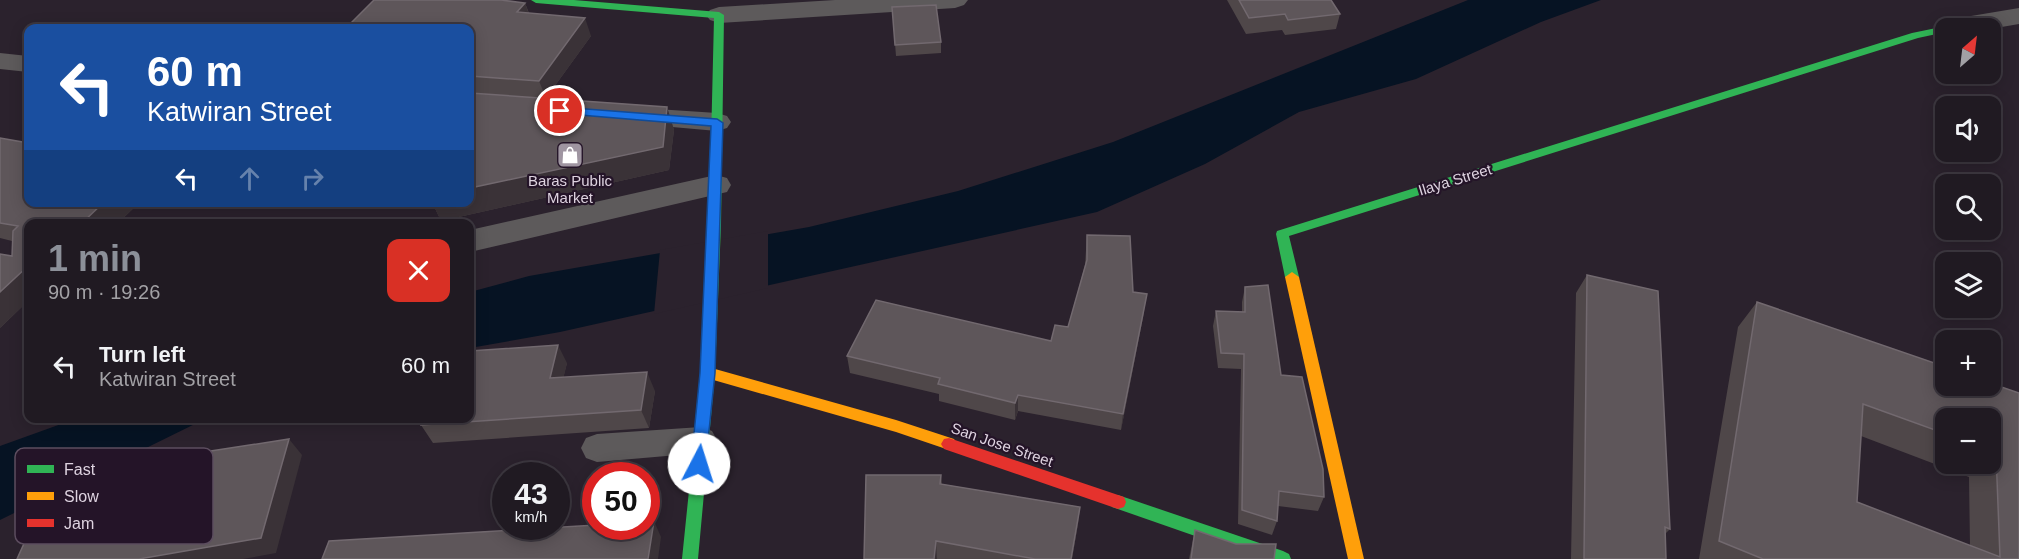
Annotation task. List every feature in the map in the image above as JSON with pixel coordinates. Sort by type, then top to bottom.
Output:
[{"type":"street","points":[[536,0],[731,10],[955,0]]},
{"type":"street","points":[[690,559],[708,373],[717,123],[731,10]]},
{"type":"street","name":"Ilaya Street","points":[[2001,19],[2019,16]]},
{"type":"street","name":"Ilaya Street","points":[[1356,559],[1282,234],[1916,35],[1935,31]]},
{"type":"street","points":[[0,61],[24,64]]},
{"type":"street","points":[[599,114],[717,123]]},
{"type":"street","points":[[474,240],[716,184]]},
{"type":"street","name":"San Jose Street","points":[[708,373],[896,426],[1283,559]]},
{"type":"lane","points":[[597,448],[701,440]]},
{"type":"water","points":[[1468,0],[1601,0],[1541,22],[1416,79],[1299,112],[1205,164],[1097,212],[560,332],[474,347],[474,291],[529,276],[809,227],[958,191],[1113,142]]},
{"type":"water","points":[[64,423],[197,423],[146,448],[15,448],[15,513],[0,520],[0,446]]},
{"type":"pier","points":[[768,231],[768,288],[654,314],[660,250]]},
{"type":"building","points":[[374,0],[501,0],[525,3],[517,12],[585,18],[539,81],[474,76],[474,24],[350,24]]},
{"type":"building","points":[[1239,0],[1331,0],[1340,14],[1288,20],[1285,14],[1249,18]]},
{"type":"building","points":[[936,5],[941,42],[895,45],[892,7]]},
{"type":"building","points":[[474,93],[667,107],[663,147],[474,187]]},
{"type":"building","points":[[0,138],[24,142],[24,207],[99,207],[86,219],[24,219],[24,270],[0,292],[0,254],[12,256],[13,231],[18,226],[0,223]]},
{"type":"building","points":[[1087,235],[1130,236],[1133,292],[1147,294],[1123,414],[1018,395],[1015,403],[938,384],[940,378],[847,356],[876,300],[1051,341],[1055,325],[1068,327],[1087,260]]},
{"type":"building","points":[[1587,275],[1658,291],[1670,529],[1665,527],[1666,559],[1584,559]]},
{"type":"building","points":[[1268,285],[1281,375],[1302,377],[1323,469],[1324,497],[1279,491],[1277,521],[1242,510],[1244,354],[1221,353],[1216,311],[1245,312],[1245,287]]},
{"type":"building","points":[[1757,302],[1935,363],[1935,396],[2001,396],[2001,387],[2019,393],[2019,559],[1763,559],[1719,541]],"holes":[[[1863,404],[1935,430],[1935,408],[2001,408],[2001,474],[1997,474],[2000,557],[1857,502]]]},
{"type":"building","points":[[558,345],[550,378],[647,372],[641,410],[474,421],[474,351]]},
{"type":"building","points":[[422,423],[450,423],[421,425]]},
{"type":"building","points":[[289,439],[261,538],[139,559],[17,559],[24,544],[213,544],[213,451]]},
{"type":"building","points":[[866,475],[941,475],[940,484],[1080,507],[1071,559],[1035,559],[936,541],[934,559],[864,559]]},
{"type":"building","points":[[582,526],[582,540],[651,540],[648,559],[322,559],[329,541],[492,531],[492,540],[570,540],[570,527]]},
{"type":"building","points":[[1195,530],[1236,544],[1276,544],[1274,559],[1191,559]]},
{"type":"traffic: fast","points":[[536,0],[719,15],[715,225],[708,373],[690,559]]},
{"type":"traffic: fast","points":[[1292,277],[1282,234],[1916,35],[1935,31]]},
{"type":"traffic: fast","points":[[1118,502],[1283,559]]},
{"type":"traffic: slow","points":[[1292,277],[1356,559]]},
{"type":"traffic: slow","points":[[708,373],[896,426],[949,444]]},
{"type":"traffic: jam","points":[[949,444],[1118,502]]},
{"type":"place","name":"Baras Public Market","points":[[570,155]]},
{"type":"route","points":[[560,111],[717,123],[708,373],[699,464]]}]
